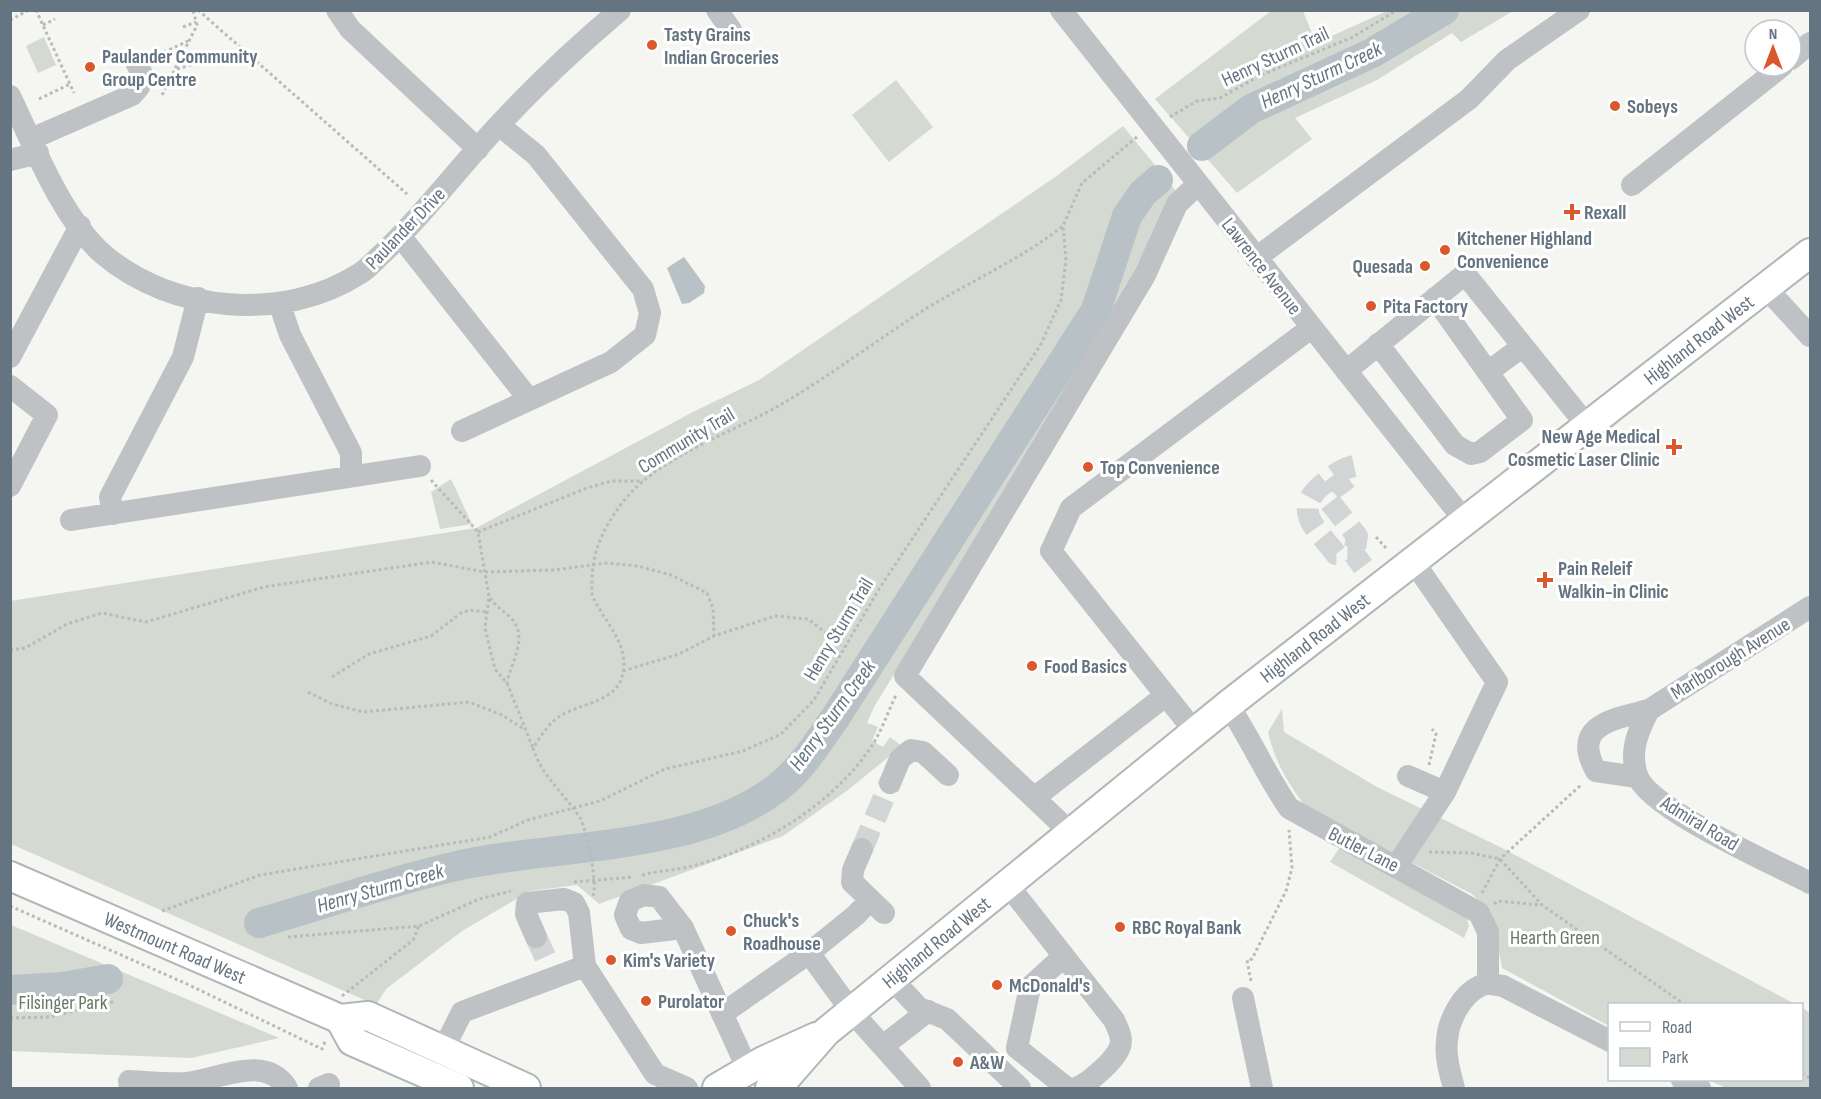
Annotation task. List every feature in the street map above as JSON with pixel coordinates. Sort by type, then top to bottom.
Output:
[{"type":"main road","name":"Highland Road West","points":[[770,1089],[783,1080],[826,1032],[1228,705],[1810,253]]},
{"type":"main road","name":"Westmount Road West","points":[[10,876],[368,1016],[526,1089]]},
{"type":"main road","points":[[342,1006],[352,1041],[459,1089]]},
{"type":"main road","name":"Highland Road West","points":[[717,1089],[748,1070],[826,1032]]},
{"type":"street","points":[[337,10],[350,29],[478,149]]},
{"type":"street","name":"Paulander Drive","points":[[10,96],[65,208],[103,254],[139,279],[198,298],[229,304],[280,305],[319,294],[360,274],[400,237],[499,125],[564,57],[620,10]]},
{"type":"street","points":[[717,10],[731,30]]},
{"type":"street","name":"Lawrence Avenue","points":[[1061,10],[1465,521]]},
{"type":"street","points":[[1256,258],[1468,99],[1508,60],[1579,10]]},
{"type":"street","points":[[10,160],[132,95],[139,87],[142,74],[141,61]]},
{"type":"street","points":[[1632,185],[1767,78]]},
{"type":"street","points":[[462,432],[528,399],[611,362],[645,335],[650,313],[643,290],[536,155],[499,125]]},
{"type":"street","points":[[1071,833],[905,675],[1146,276],[1177,204],[1198,184]]},
{"type":"street","points":[[10,357],[80,226]]},
{"type":"street","points":[[400,237],[528,399]]},
{"type":"street","points":[[1346,370],[1465,274],[1587,427]]},
{"type":"street","points":[[1766,288],[1810,336]]},
{"type":"street","points":[[113,514],[111,497],[183,357],[198,298]]},
{"type":"street","points":[[1378,344],[1455,445],[1471,454],[1480,452],[1522,420],[1435,298]]},
{"type":"street","points":[[280,305],[290,335],[351,453],[351,477]]},
{"type":"street","points":[[1195,732],[1051,551],[1071,508],[1159,445],[1311,328]]},
{"type":"street","points":[[1488,372],[1522,346]]},
{"type":"street","points":[[10,386],[47,415],[10,486]]},
{"type":"street","points":[[71,520],[420,466]]},
{"type":"street","points":[[1403,858],[1437,789],[1497,682],[1413,561]]},
{"type":"street","name":"Marlborough Avenue","points":[[1596,771],[1590,759],[1589,738],[1601,723],[1649,710],[1810,607]]},
{"type":"street","points":[[1034,798],[1166,696]]},
{"type":"street","name":"Butler Lane","points":[[1228,705],[1249,736],[1270,781],[1289,808],[1403,858],[1479,913]]},
{"type":"street","name":"Marlborough Avenue","points":[[1637,777],[1633,752],[1638,731],[1649,710]]},
{"type":"street","points":[[890,783],[900,759],[911,750],[923,752],[948,775]]},
{"type":"street","points":[[1596,771],[1637,777]]},
{"type":"street","points":[[1408,776],[1437,789]]},
{"type":"street","name":"Admiral Road","points":[[1637,777],[1648,791],[1679,815],[1810,883]]},
{"type":"street","points":[[722,1014],[809,953],[856,915],[877,906],[852,882],[853,870],[862,849]]},
{"type":"street","points":[[1008,885],[1114,1020],[1121,1036],[1119,1049],[1087,1085],[1077,1089]]},
{"type":"street","points":[[536,937],[526,914],[527,903],[564,899],[574,903],[579,913],[585,966],[655,1074],[687,1089]]},
{"type":"street","points":[[1479,913],[1488,932],[1488,984]]},
{"type":"street","points":[[683,928],[748,1070]]},
{"type":"street","points":[[809,953],[852,1012],[920,1089]]},
{"type":"street","points":[[1064,956],[1030,987],[1017,1048],[1067,1089]]},
{"type":"street","points":[[442,1050],[462,1012],[552,971],[585,966]]},
{"type":"street","points":[[892,979],[919,1008],[947,1018],[1020,1089]]},
{"type":"street","points":[[1454,1089],[1447,1056],[1450,1022],[1467,996],[1480,986],[1488,984],[1503,986],[1608,1040]]},
{"type":"street","points":[[1244,998],[1262,1089]]},
{"type":"street","points":[[882,1046],[928,1011]]},
{"type":"street","points":[[130,1089],[129,1081],[186,1083],[237,1071],[260,1071],[281,1079],[287,1089]]},
{"type":"street","points":[[1684,1081],[1700,1089]]},
{"type":"path","points":[[10,20],[29,10]]},
{"type":"path","points":[[36,10],[74,93]]},
{"type":"path","points":[[162,95],[190,41],[196,22],[193,10]]},
{"type":"path","points":[[198,10],[244,53],[407,194]]},
{"type":"path","name":"Henry Sturm Trail","points":[[1166,119],[1197,101],[1220,98],[1259,76],[1353,37],[1397,10]]},
{"type":"path","points":[[43,25],[56,20]]},
{"type":"path","points":[[183,27],[196,22]]},
{"type":"path","points":[[141,61],[190,41]]},
{"type":"path","points":[[177,69],[228,54],[244,53]]},
{"type":"path","points":[[39,99],[71,84]]},
{"type":"path","name":"Henry Sturm Trail","points":[[162,911],[260,875],[490,837],[528,820],[600,801],[665,769],[743,751],[781,735],[814,700],[879,589],[1040,346],[1061,300],[1066,260],[1063,226],[1082,183],[1144,132]]},
{"type":"path","name":"Community Trail","points":[[623,671],[624,662],[619,640],[592,597],[592,564],[603,530],[624,500],[643,481],[704,443],[786,402],[929,307],[1032,250],[1063,226]]},
{"type":"path","points":[[420,466],[478,532],[489,597],[485,628],[495,669],[507,682],[538,764],[582,821],[594,878]]},
{"type":"path","points":[[478,532],[586,488],[612,481],[643,481]]},
{"type":"path","points":[[1377,537],[1386,548]]},
{"type":"path","points":[[10,650],[25,648],[67,624],[102,613],[146,622],[264,587],[432,562],[484,572],[555,570],[592,564],[651,569],[707,593],[713,608],[714,636]]},
{"type":"path","points":[[489,597],[515,624],[518,635],[519,648],[507,682]]},
{"type":"path","points":[[332,677],[369,654],[431,636],[461,613],[470,610],[487,612]]},
{"type":"path","points":[[533,748],[545,731],[561,715],[607,696],[622,680],[623,671],[680,654],[714,636],[781,615],[794,620],[808,619],[844,647]]},
{"type":"path","points":[[563,883],[594,878],[626,879],[682,868],[719,857],[783,828],[802,816],[845,780],[872,746],[905,675]]},
{"type":"path","points":[[308,692],[332,704],[363,712],[469,702],[502,715],[526,730]]},
{"type":"path","points":[[1432,729],[1436,734],[1429,759],[1437,789]]},
{"type":"path","points":[[1479,913],[1483,889],[1500,859],[1596,771]]},
{"type":"path","points":[[1252,959],[1288,884],[1292,868],[1289,808]]},
{"type":"path","points":[[1403,858],[1471,853],[1500,859],[1542,905],[1681,1003]]},
{"type":"path","points":[[288,937],[419,926],[479,899],[521,888]]},
{"type":"path","points":[[1479,913],[1498,901],[1542,905]]},
{"type":"path","points":[[10,906],[187,984],[322,1049],[323,1046]]},
{"type":"path","points":[[342,1006],[413,940],[419,926]]},
{"type":"path","points":[[10,1018],[49,1017],[116,1001]]},
{"type":"green space","points":[[1271,11],[1303,11],[1316,43],[1387,11],[1513,11],[1461,42],[1452,33],[1377,80],[1295,118],[1312,139],[1237,193],[1155,99]]},
{"type":"green space","points":[[44,37],[56,65],[38,73],[26,46]]},
{"type":"green space","points":[[896,80],[933,127],[889,162],[852,115]]},
{"type":"green space","points":[[1123,126],[1176,191],[1129,291],[874,707],[867,723],[878,727],[872,741],[883,747],[890,737],[902,746],[848,790],[783,836],[599,904],[577,885],[530,891],[462,931],[386,989],[376,1005],[11,844],[10,601],[476,528],[693,412],[759,380],[1055,177]]},
{"type":"green space","points":[[451,479],[472,524],[440,529],[431,492]]},
{"type":"green space","name":"Hearth Green","points":[[1282,709],[1284,732],[1377,787],[1500,847],[1793,1003],[1608,1003],[1608,1025],[1502,968],[1492,914],[1472,894],[1307,808],[1283,772],[1268,732]]},
{"type":"green space","points":[[1340,847],[1467,919],[1469,926],[1464,938],[1330,862]]},
{"type":"green space","name":"Filsinger Park","points":[[11,925],[279,1038],[191,1058],[11,1051]]},
{"type":"green space","points":[[1803,1009],[1810,1013],[1810,1088],[1726,1088],[1711,1081],[1803,1081]]},
{"type":"shaded area","points":[[684,257],[705,286],[704,293],[689,303],[682,304],[667,268]]},
{"type":"waterway","name":"Henry Sturm Creek","points":[[1202,146],[1251,109],[1372,53],[1444,10]]},
{"type":"waterway","name":"Henry Sturm Creek","points":[[259,923],[452,867],[491,859],[620,843],[705,824],[743,809],[786,781],[816,746],[835,718],[1096,310],[1127,216],[1143,193],[1158,180]]},
{"type":"waterway","name":"Henry Sturm Creek","points":[[10,990],[63,987],[108,979]]},
{"type":"tunnel","points":[[1354,466],[1341,471],[1322,485],[1308,503],[1308,512],[1315,528],[1336,554],[1354,554],[1379,588]]},
{"type":"tunnel","points":[[1348,478],[1332,490],[1329,501],[1357,536],[1354,554]]},
{"type":"tunnel","points":[[862,849],[890,783]]},
{"type":"tunnel","points":[[536,937],[549,965]]},
{"type":"place","name":"Tasty Grains Indian Groceries","points":[[652,45]]},
{"type":"place","name":"Paulander Community Group Centre","points":[[90,67]]},
{"type":"place","name":"Sobeys","points":[[1615,106]]},
{"type":"place","name":"Rexall","points":[[1572,212]]},
{"type":"place","name":"Kitchener Highland Convenience","points":[[1445,250]]},
{"type":"place","name":"Quesada","points":[[1425,266]]},
{"type":"place","name":"Pita Factory","points":[[1371,306]]},
{"type":"place","name":"New Age Medical Cosmetic Laser Clinic","points":[[1674,447]]},
{"type":"place","name":"Top Convenience","points":[[1088,467]]},
{"type":"place","name":"Pain Releif Walkin-in Clinic","points":[[1545,580]]},
{"type":"place","name":"Food Basics","points":[[1032,666]]},
{"type":"place","name":"RBC Royal Bank","points":[[1120,927]]},
{"type":"place","name":"Chuck's Roadhouse","points":[[731,931]]},
{"type":"place","name":"Kim's Variety","points":[[611,960]]},
{"type":"place","name":"McDonald's","points":[[997,985]]},
{"type":"place","name":"Purolator","points":[[646,1001]]},
{"type":"place","name":"A&W","points":[[958,1062]]}]
